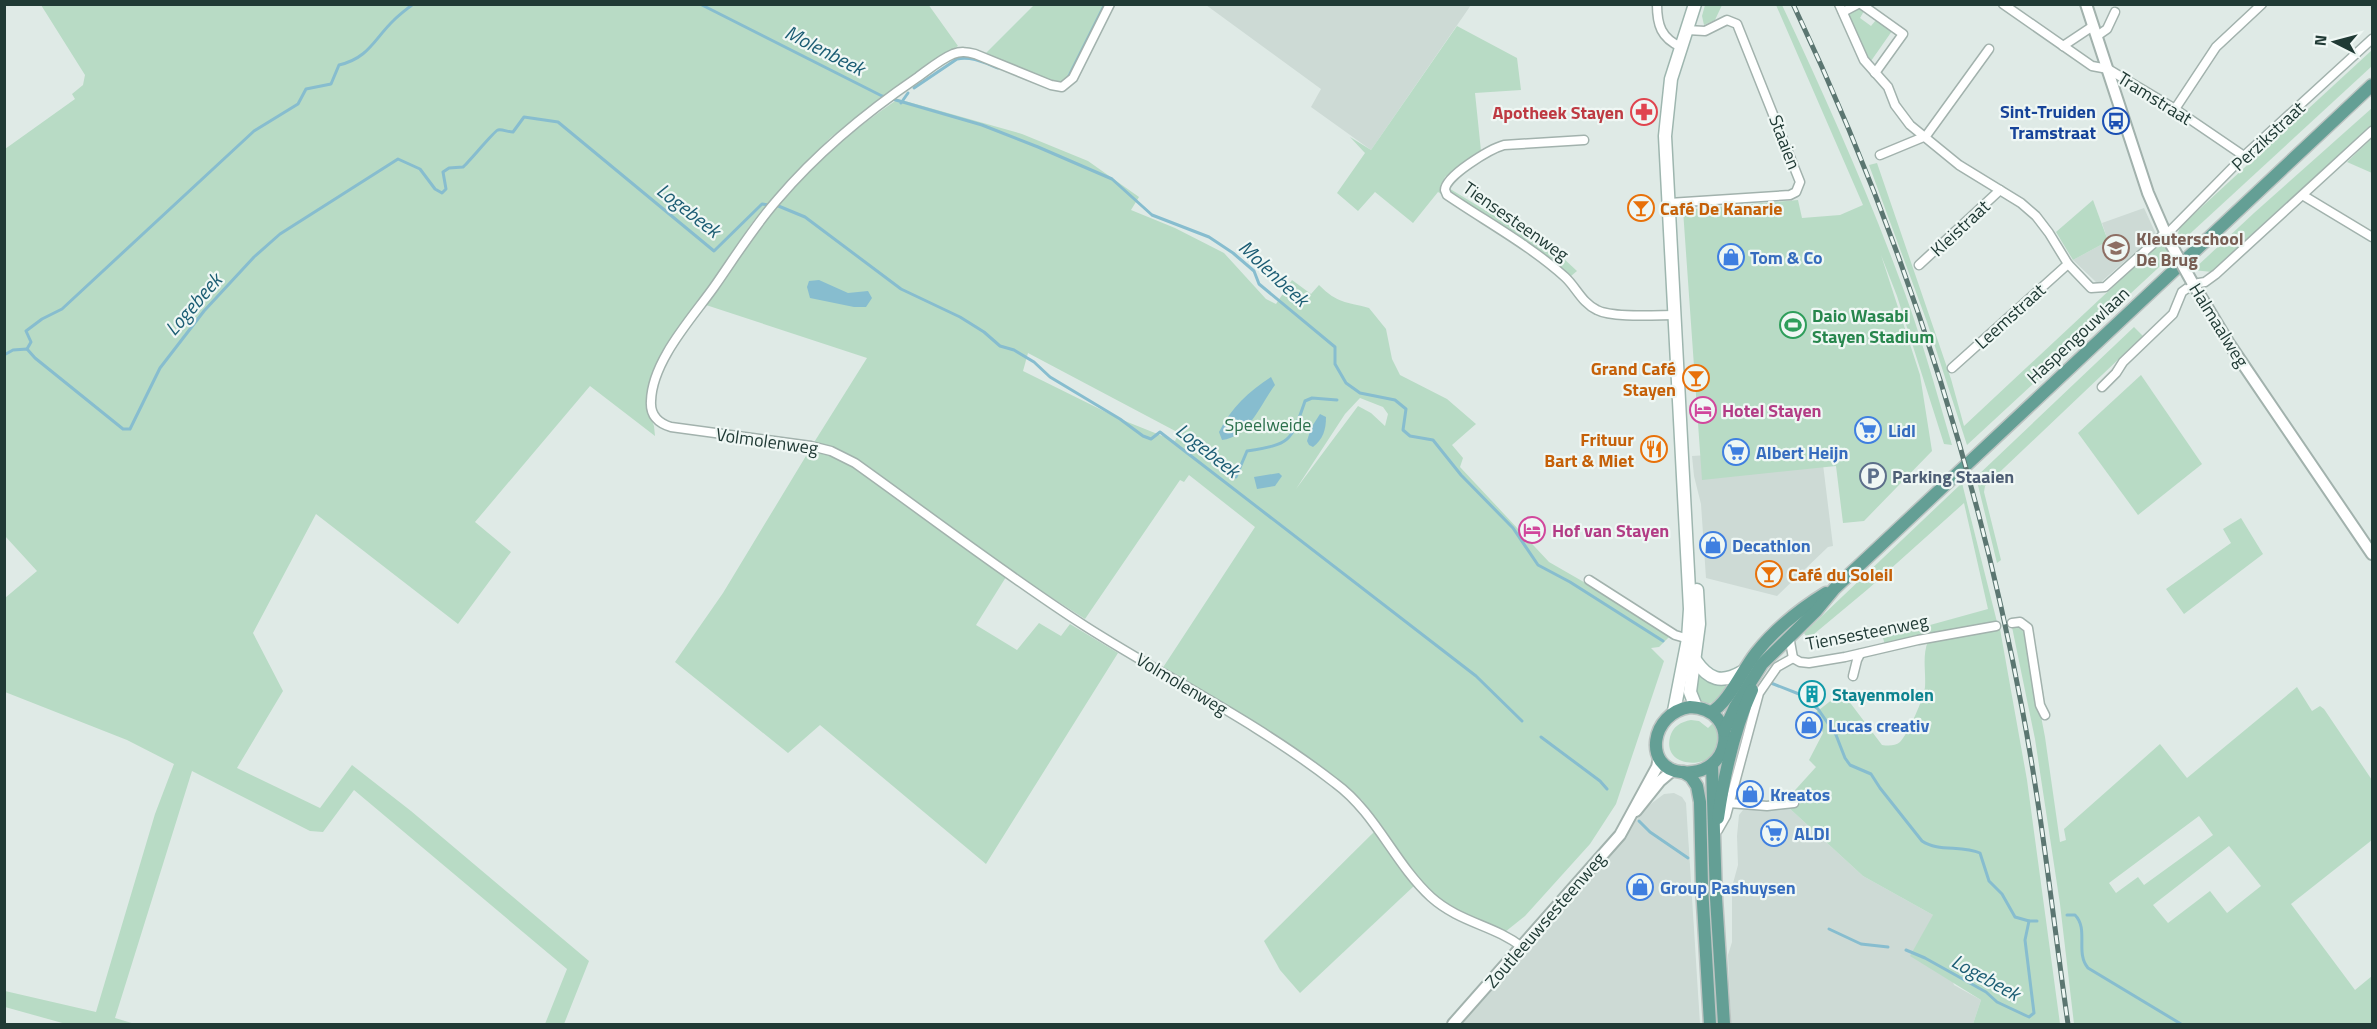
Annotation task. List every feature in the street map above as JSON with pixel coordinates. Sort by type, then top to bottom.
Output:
[{"type":"main road","points":[[1695,4],[1671,79],[1665,118],[1684,478],[1692,514],[1699,609],[1674,711],[1661,724],[1657,735],[1659,758],[1691,777],[1697,786],[1700,802],[1710,1024]]},
{"type":"main road","name":"Haspengouwlaan","points":[[1724,731],[1735,707],[1762,664],[1816,611],[1835,588],[2373,85]]},
{"type":"main road","name":"Haspengouwlaan","points":[[1711,712],[1723,703],[1742,672],[1782,625],[1806,605],[1835,588]]},
{"type":"main road","points":[[1693,640],[1695,660],[1690,693],[1696,707]]},
{"type":"main road","points":[[1715,846],[1721,801],[1741,718],[1754,688],[1776,651]]},
{"type":"main road","points":[[1695,660],[1705,673],[1714,678],[1730,678],[1742,672]]},
{"type":"main road","points":[[1674,711],[1696,707],[1711,712],[1724,731],[1724,746],[1720,756],[1712,765],[1678,771]]},
{"type":"main road","points":[[1712,765],[1724,1024]]},
{"type":"street","name":"Volmolenweg","points":[[1110,4],[1073,78],[1062,87],[1051,85],[975,54],[963,52],[948,56],[894,93],[794,181],[747,238],[666,356],[652,394],[651,409],[654,416],[663,424],[671,427],[811,446],[831,451],[855,463],[995,565],[1086,626],[1237,717],[1335,782],[1357,801],[1404,868],[1433,899],[1460,918],[1506,936],[1522,947]]},
{"type":"street","points":[[1657,4],[1657,23],[1660,30],[1673,43],[1682,46]]},
{"type":"street","points":[[1875,73],[1903,34],[1859,4],[1841,8],[1864,60],[1875,73],[1888,87],[1901,114],[1910,125],[1959,165],[2021,203],[2036,216],[2068,264]]},
{"type":"street","name":"Tramstraat","points":[[2003,4],[2092,66],[2108,69],[2175,109],[2244,156]]},
{"type":"street","name":"Halmaalweg","points":[[2086,4],[2148,193],[2167,236],[2192,283],[2258,388],[2373,554]]},
{"type":"street","points":[[2175,109],[2216,47],[2262,4]]},
{"type":"street","points":[[2063,46],[2095,31],[2107,29],[2115,12]]},
{"type":"street","name":"Staaien","points":[[1669,203],[1790,195],[1796,192],[1800,182],[1737,24],[1727,20],[1705,31],[1687,30]]},
{"type":"street","name":"Perzikstraat","points":[[2068,264],[2091,288],[2104,287],[2167,236],[2244,156],[2373,39]]},
{"type":"street","points":[[1880,155],[1926,136],[1989,49]]},
{"type":"street","points":[[2102,387],[2123,362],[2173,314],[2182,292],[2192,283],[2205,282],[2216,274],[2373,131]]},
{"type":"street","name":"Tiensesteenweg","points":[[1584,140],[1504,146],[1492,149],[1448,180],[1445,190],[1447,195],[1540,257],[1566,278],[1584,300],[1598,311],[1614,314],[1675,315]]},
{"type":"street","name":"Kleistraat","points":[[1919,265],[2000,190]]},
{"type":"street","points":[[2304,195],[2373,237]]},
{"type":"street","name":"Leemstraat","points":[[1952,368],[2068,264]]},
{"type":"street","points":[[1589,580],[1675,635],[1693,640]]},
{"type":"street","points":[[2016,622],[2028,628],[2040,705],[2045,715]]},
{"type":"street","name":"Tiensesteenweg","points":[[1718,830],[1722,826],[1729,803],[1759,693],[1777,667],[1793,658],[1809,663],[1996,626]]},
{"type":"street","points":[[1789,636],[1793,658]]},
{"type":"street","points":[[1853,676],[1860,654]]},
{"type":"street","name":"Zoutleeuwsesteenweg","points":[[1453,1024],[1620,835],[1657,767],[1659,758]]},
{"type":"street","name":"Zoutleeuwsesteenweg","points":[[1633,813],[1646,801],[1660,782],[1678,771]]},
{"type":"street","points":[[1729,803],[1767,806],[1794,803]]},
{"type":"shaded area","points":[[1206,5],[1471,5],[1371,150],[1311,107],[1321,89]]},
{"type":"shaded area","name":"Kleuterschool De Brug","points":[[2144,208],[2156,234],[2101,282],[2096,282],[2073,260],[2108,241],[2102,223]]},
{"type":"shaded area","points":[[1821,448],[1833,546],[1828,547],[1777,596],[1706,578],[1701,504],[1692,456]]},
{"type":"shaded area","points":[[1674,793],[1682,797],[1686,803],[1700,1024],[1462,1024],[1648,806],[1664,794]]},
{"type":"shaded area","points":[[1788,807],[1863,876],[1933,915],[1954,985],[1981,1000],[1973,1024],[1731,1024],[1728,955],[1732,942],[1732,887],[1738,865],[1739,815],[1743,810]]},
{"type":"green space","points":[[928,4],[958,46],[896,87],[831,137],[773,197],[752,223],[658,361],[649,389],[648,409],[655,436],[590,386],[475,522],[511,552],[458,624],[316,514],[253,633],[283,691],[237,768],[320,808],[352,765],[411,811],[589,961],[564,1024],[545,1024],[567,969],[354,790],[323,832],[310,831],[192,771],[115,1018],[135,1024],[66,1024],[5,1007],[5,991],[96,1012],[155,814],[174,764],[127,740],[5,692],[5,598],[37,571],[5,536],[5,149],[75,99],[72,94],[83,85],[85,75],[41,5]]},
{"type":"green space","points":[[1034,5],[1106,5],[1067,77],[1062,82],[1055,82],[984,55]]},
{"type":"green space","points":[[1705,5],[1722,5],[1715,20],[1704,25],[1702,16]]},
{"type":"green space","name":"Daio Wasabi Stayen Stadium","points":[[1776,5],[1782,5],[1870,204],[1912,314],[1952,445],[1944,444],[1897,296],[1881,255],[1920,375],[1932,451],[1864,521],[1843,523],[1836,466],[1702,480],[1683,210],[1798,200],[1802,218],[1840,215],[1863,205]]},
{"type":"green space","points":[[1858,7],[1864,11],[1860,18],[1871,26],[1876,20],[1892,31],[1871,61],[1866,58],[1848,19],[1850,11]]},
{"type":"green space","points":[[1457,26],[1517,58],[1521,90],[1475,93],[1481,151],[1445,177],[1442,184],[1563,258],[1577,271],[1571,276],[1543,256],[1438,192],[1413,223],[1375,192],[1358,211],[1337,193],[1365,153],[1350,137],[1371,150]]},
{"type":"green space","points":[[2372,50],[2372,66],[2181,242],[2178,233],[2180,227]]},
{"type":"green space","name":"Speelweide","points":[[898,99],[1022,134],[1088,161],[1139,197],[1131,210],[1175,228],[1224,253],[1266,299],[1276,304],[1292,280],[1311,294],[1319,285],[1337,299],[1369,308],[1386,329],[1392,359],[1400,375],[1447,399],[1476,424],[1452,445],[1463,458],[1460,467],[1549,562],[1622,604],[1667,634],[1669,637],[1659,647],[1651,648],[1664,661],[1616,804],[1590,844],[1525,916],[1505,932],[1458,912],[1426,889],[1379,828],[1362,800],[1343,785],[1162,669],[1255,527],[1189,475],[1184,482],[1180,480],[1085,619],[999,564],[863,464],[844,453],[813,444],[867,358],[706,305],[774,207],[833,149]],"holes":[[[1028,353],[1179,433],[1175,441],[1120,419],[1023,371]],[[1360,398],[1383,407],[1388,414],[1385,426],[1371,413],[1358,406],[1296,489],[1345,414]]]},
{"type":"green space","points":[[2372,108],[2372,125],[2303,191],[2212,272],[2193,270],[2254,213]]},
{"type":"green space","points":[[2372,138],[2372,173],[2347,162]]},
{"type":"green space","points":[[1877,163],[1951,379],[1964,426],[2162,241],[2170,257],[1967,445],[1927,322],[1869,165]]},
{"type":"green space","points":[[2093,200],[2108,241],[2073,260],[2056,232]]},
{"type":"green space","points":[[2134,327],[2143,336],[1985,486],[1984,492],[2001,560],[1997,563],[1976,477]]},
{"type":"green space","points":[[2141,375],[2202,464],[2138,515],[2078,433]]},
{"type":"green space","points":[[809,451],[840,458],[858,469],[1006,577],[976,625],[1017,650],[1039,623],[1061,636],[1070,624],[1118,653],[986,864],[820,725],[788,753],[675,662],[723,593]]},
{"type":"green space","points":[[1962,483],[1997,622],[1885,645],[1883,638],[1988,609],[1964,503],[1808,639],[1804,633]]},
{"type":"green space","points":[[2241,518],[2263,554],[2184,614],[2166,589],[2231,543],[2223,529]]},
{"type":"green space","points":[[2017,626],[2025,633],[2045,737],[2060,842],[2066,840],[2064,829],[2160,744],[2187,778],[2297,687],[2312,711],[2320,706],[2324,709],[2372,780],[2372,840],[2291,904],[2355,990],[2372,976],[2372,1024],[2074,1024],[2060,904],[2035,739],[2012,627]],"holes":[[[2199,816],[2213,835],[2144,885],[2138,877],[2116,893],[2109,883]],[[2229,846],[2261,886],[2227,913],[2210,891],[2168,923],[2153,905]]]},
{"type":"green space","points":[[2000,629],[2027,780],[2060,1024],[1973,1024],[1981,1000],[1910,956],[1933,915],[1863,876],[1788,807],[1787,799],[1816,767],[1809,760],[1823,733],[1815,713],[1842,692],[1882,745],[1896,744],[1907,732],[1924,692],[1928,641]]},
{"type":"green space","points":[[1698,671],[1728,683],[1724,691],[1712,703],[1703,704],[1696,695]]},
{"type":"green space","points":[[1691,720],[1699,721],[1708,728],[1713,723],[1718,738],[1716,750],[1709,758],[1698,762],[1686,762],[1676,758],[1670,750],[1670,737],[1675,727]]},
{"type":"green space","points":[[1375,831],[1415,885],[1300,993],[1280,970],[1264,941]]},
{"type":"water","points":[[819,280],[848,293],[868,291],[872,298],[866,307],[854,307],[810,298],[807,287],[809,281]]},
{"type":"water","points":[[1271,377],[1275,385],[1247,427],[1231,438],[1222,440],[1219,432],[1235,408],[1248,394]]},
{"type":"water","points":[[1320,414],[1326,417],[1325,430],[1313,447],[1307,441],[1311,428]]},
{"type":"water","points":[[1279,473],[1282,476],[1275,486],[1257,489],[1254,477]]},
{"type":"waterway","name":"Logebeek","points":[[27,349],[31,342],[26,331],[42,319],[62,309],[254,131],[298,104],[306,89],[331,84],[339,65],[364,53],[387,27],[413,4]]},
{"type":"waterway","name":"Molenbeek","points":[[700,4],[882,96],[982,125],[1112,179],[1152,215],[1209,237],[1254,271],[1259,284],[1335,347],[1335,364],[1346,383],[1360,393],[1395,400],[1406,409],[1403,430],[1410,436],[1433,440],[1461,475],[1513,528],[1538,565],[1570,582],[1663,641]]},
{"type":"waterway","points":[[1068,78],[1105,4]]},
{"type":"waterway","points":[[914,88],[957,59],[973,59],[998,68]]},
{"type":"waterway","points":[[901,103],[908,93]]},
{"type":"waterway","name":"Logebeek","points":[[4,355],[13,350],[27,349],[123,429],[130,429],[160,368],[204,311],[254,257],[280,234],[398,159],[420,169],[435,189],[442,193],[446,189],[443,172],[449,168],[463,167],[496,131],[513,132],[524,117],[558,122],[714,251],[762,204],[769,205]]},
{"type":"waterway","name":"Logebeek","points":[[776,205],[805,217],[901,289],[960,317],[984,332],[1000,346],[1014,350],[1034,362],[1050,377],[1120,419],[1143,436],[1151,439],[1160,432],[1476,676],[1522,721]]},
{"type":"waterway","points":[[1236,477],[1247,451],[1273,446],[1287,439],[1296,425],[1305,401],[1312,398],[1337,400]]},
{"type":"waterway","name":"Molenbeek","points":[[1771,683],[1799,694],[1818,709],[1836,735],[1850,765],[1871,774],[1922,841],[1935,846],[1966,849],[1980,853],[1989,881],[2002,894],[2015,917],[2037,921]]},
{"type":"waterway","name":"Logebeek","points":[[1541,737],[1600,781],[1607,789]]},
{"type":"waterway","name":"Logebeek","points":[[1639,821],[1650,832],[1688,858]]},
{"type":"waterway","name":"Molenbeek","points":[[2067,915],[2075,915],[2079,921],[2082,934],[2082,955],[2088,968],[2181,1024]]},
{"type":"waterway","name":"Logebeek","points":[[1906,950],[1986,992],[1997,1002],[2029,1017],[2034,1013],[2025,940],[2029,921]]},
{"type":"waterway","name":"Logebeek","points":[[1829,929],[1861,944],[1888,947]]},
{"type":"railway","points":[[1793,4],[1867,174],[1900,261],[1930,348],[1982,527],[2029,747],[2068,1024]]},
{"type":"place","name":"Apotheek Stayen","points":[[1644,112]]},
{"type":"place","name":"Sint-Truiden Tramstraat","points":[[2116,121]]},
{"type":"place","name":"Café De Kanarie","points":[[1641,208]]},
{"type":"place","name":"Kleuterschool De Brug","points":[[2116,248]]},
{"type":"place","name":"Tom & Co","points":[[1731,257]]},
{"type":"place","name":"Daio Wasabi Stayen Stadium","points":[[1793,325]]},
{"type":"place","name":"Grand Café Stayen","points":[[1696,378]]},
{"type":"place","name":"Hotel Stayen","points":[[1703,410]]},
{"type":"place","name":"Lidl","points":[[1868,430]]},
{"type":"place","name":"Frituur Bart & Miet","points":[[1654,449]]},
{"type":"place","name":"Albert Heijn","points":[[1736,452]]},
{"type":"place","name":"Parking Staaien","points":[[1873,476]]},
{"type":"place","name":"Hof van Stayen","points":[[1532,530]]},
{"type":"place","name":"Decathlon","points":[[1713,545]]},
{"type":"place","name":"Café du Soleil","points":[[1769,574]]},
{"type":"place","name":"Stayenmolen","points":[[1812,694]]},
{"type":"place","name":"Lucas creativ","points":[[1809,725]]},
{"type":"place","name":"Kreatos","points":[[1750,794]]},
{"type":"place","name":"ALDI","points":[[1774,833]]},
{"type":"place","name":"Group Pashuysen","points":[[1640,887]]}]
